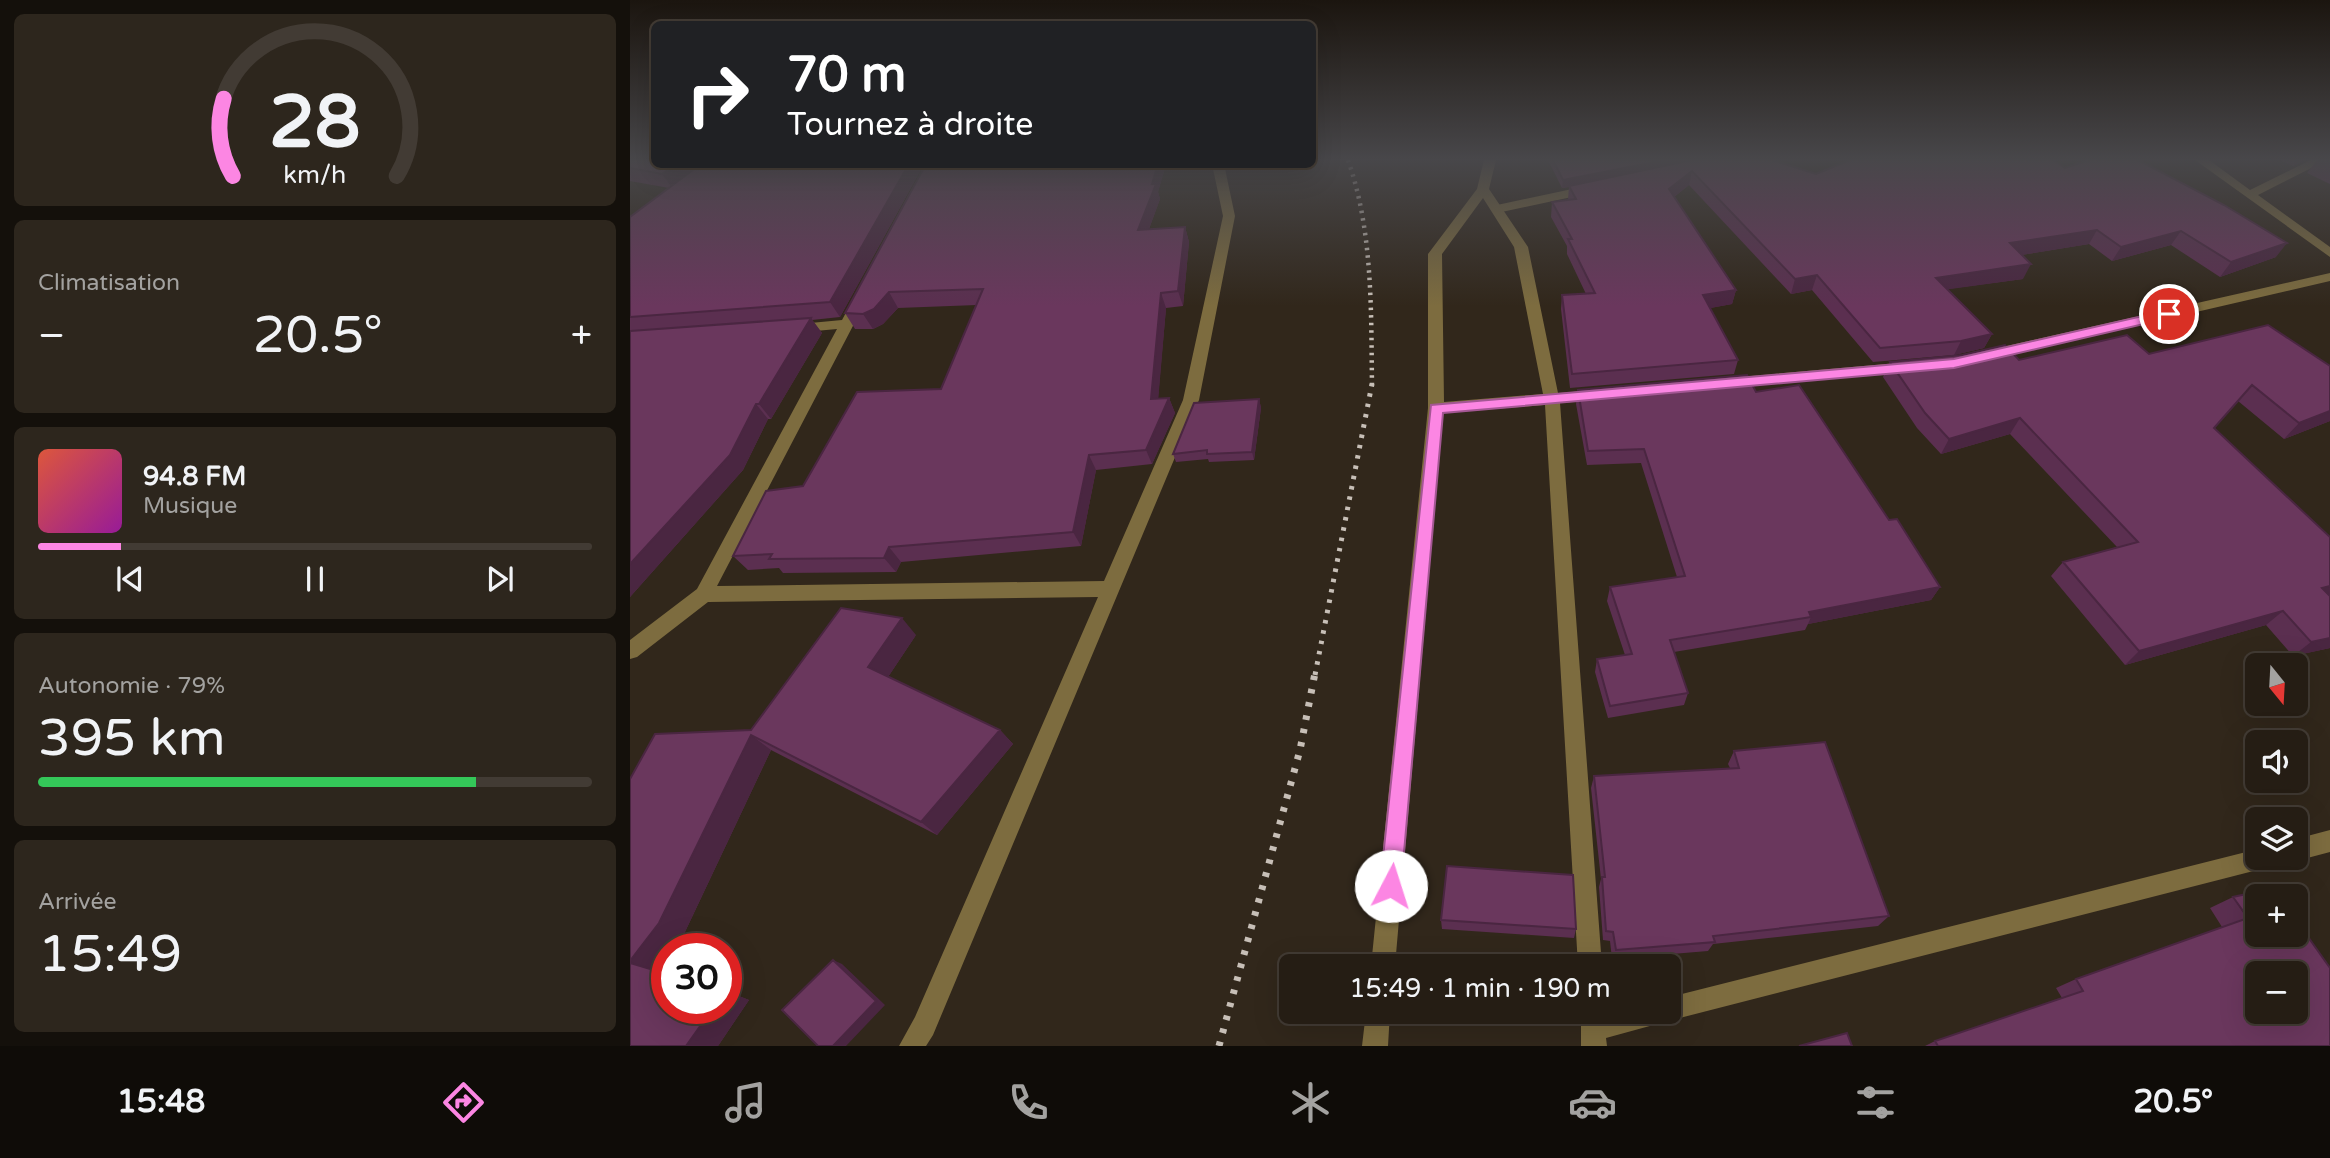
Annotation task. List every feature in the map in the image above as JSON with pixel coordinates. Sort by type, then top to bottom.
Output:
[{"type":"street","points":[[912,1046],[924,1026],[1191,400],[1229,216],[1227,209]]},
{"type":"street","points":[[1384,954],[1436,408],[1435,254],[1468,209]]},
{"type":"street","points":[[1497,209],[1521,247],[1552,399],[1589,954]]},
{"type":"street","points":[[2268,209],[2330,253]]},
{"type":"street","points":[[1968,360],[2330,277]]},
{"type":"street","points":[[630,651],[704,594],[866,288]]},
{"type":"street","points":[[779,329],[846,324]]},
{"type":"street","points":[[1718,384],[1926,366]]},
{"type":"street","points":[[1436,408],[1621,393]]},
{"type":"street","points":[[704,594],[1111,589]]},
{"type":"street","points":[[2308,847],[2330,841]]},
{"type":"street","points":[[1681,1006],[2245,863]]},
{"type":"street","points":[[1375,1046],[1377,1024]]},
{"type":"building","points":[[641,209],[883,209],[830,302],[630,317],[630,217]]},
{"type":"building","points":[[902,209],[1146,209],[1138,230],[1185,227],[1178,291],[1161,293],[1151,399],[1169,398],[1146,450],[1089,455],[1073,532],[889,547],[884,558],[769,559],[772,554],[733,556],[766,491],[803,486],[857,392],[941,389],[983,289],[889,292],[874,309],[863,314],[845,313]]},
{"type":"building","points":[[1556,209],[1682,209],[1736,290],[1703,295],[1738,360],[1572,374],[1562,295],[1595,293],[1568,239],[1572,239]]},
{"type":"building","points":[[1728,209],[2230,209],[2287,243],[2231,262],[2181,231],[2121,247],[2097,230],[2010,243],[2031,264],[1936,278],[1992,334],[1961,341],[1880,348],[1817,275],[1795,279]]},
{"type":"building","points":[[811,318],[759,404],[756,404],[730,455],[630,564],[630,331]]},
{"type":"building","points":[[2268,325],[2330,366],[2330,411],[2299,423],[2252,385],[2214,428],[2330,537],[2330,586],[2322,588],[2330,596],[2330,638],[2311,642],[2283,611],[2139,651],[2063,562],[2138,542],[2020,418],[1949,439],[1925,413],[1890,362],[1962,355],[2005,345],[2019,360],[2127,335],[2149,354]]},
{"type":"building","points":[[1747,375],[1756,392],[1799,385],[1889,520],[1897,519],[1940,587],[1809,612],[1811,617],[1670,640],[1688,693],[1610,706],[1597,659],[1632,654],[1610,587],[1685,576],[1644,449],[1588,451],[1578,390]]},
{"type":"building","points":[[1259,399],[1252,452],[1207,454],[1207,450],[1173,454],[1194,403]]},
{"type":"building","points":[[841,608],[902,618],[868,667],[1000,730],[921,822],[751,735],[659,923],[630,961],[630,779],[655,734],[751,730]]},
{"type":"building","points":[[1825,742],[1889,916],[1713,936],[1715,942],[1616,950],[1613,932],[1606,931],[1602,877],[1605,877],[1594,776],[1739,768],[1734,751]]},
{"type":"building","points":[[1447,866],[1573,875],[1576,929],[1441,920]]},
{"type":"building","points":[[2245,894],[2245,914],[2233,897]]},
{"type":"building","points":[[2245,919],[2245,947],[2308,947],[2308,937],[2330,968],[2330,1046],[1938,1046],[1935,1041],[2083,991],[2076,979]]},
{"type":"building","points":[[833,960],[876,1001],[833,1046],[818,1046],[782,1010]]},
{"type":"building","points":[[630,963],[651,969],[651,1024],[702,1024],[686,1046],[630,1046]]},
{"type":"building","points":[[1847,1033],[1852,1046],[1799,1046]]},
{"type":"railway","points":[[1361,209],[1371,300],[1372,384]]},
{"type":"railway","points":[[1315,675],[1372,384]]},
{"type":"railway","points":[[1219,1046],[1300,750],[1315,673]]},
{"type":"route","points":[[1391,886],[1436,408],[1954,363],[2169,314]]}]
